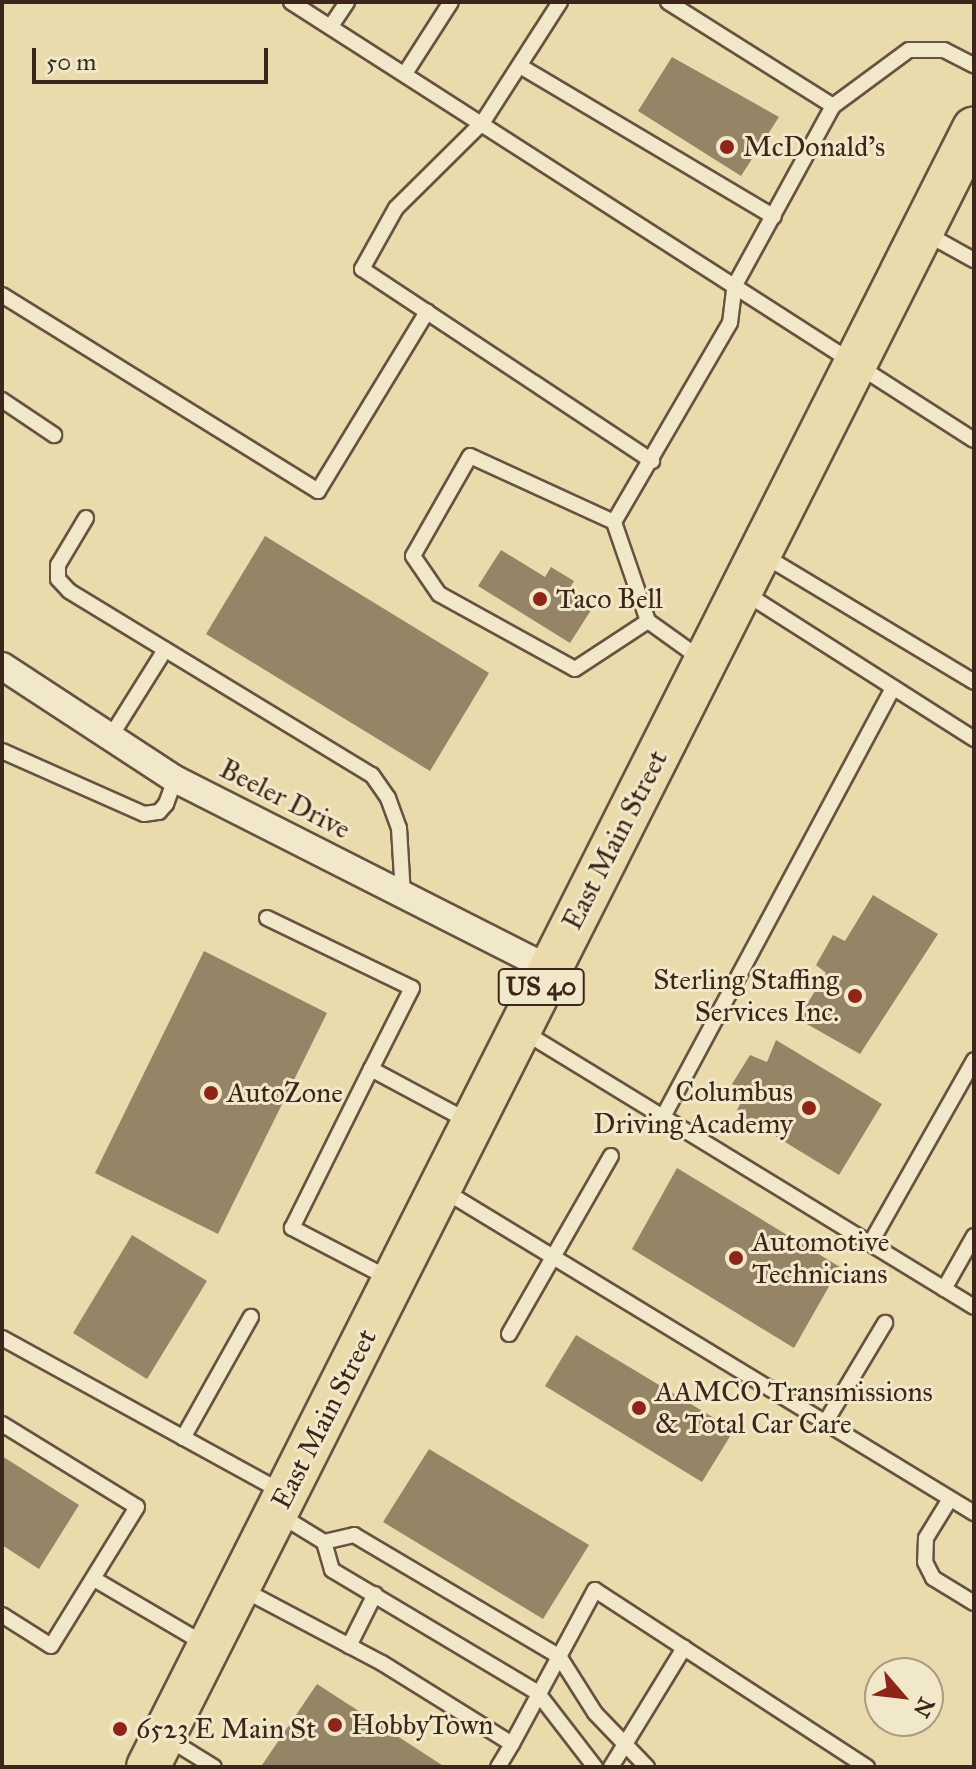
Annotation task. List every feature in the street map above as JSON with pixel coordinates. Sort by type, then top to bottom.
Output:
[{"type":"main road","name":"East Main Street","points":[[156,1752],[856,362],[922,232],[969,150]]},
{"type":"street","name":"Beeler Drive","points":[[2,666],[175,779],[550,969]]},
{"type":"lane","points":[[291,2],[406,72],[974,440]]},
{"type":"lane","points":[[331,26],[347,2]]},
{"type":"lane","points":[[406,72],[451,2]]},
{"type":"lane","points":[[560,2],[483,122],[396,208],[362,269],[652,461]]},
{"type":"lane","points":[[668,2],[689,8],[833,106]]},
{"type":"lane","points":[[614,522],[730,323],[735,285],[833,106],[909,50],[944,50],[974,65]]},
{"type":"lane","points":[[520,66],[774,217]]},
{"type":"lane","points":[[922,232],[974,260]]},
{"type":"lane","points":[[2,295],[318,491],[427,312]]},
{"type":"lane","points":[[2,400],[54,435]]},
{"type":"lane","points":[[648,621],[575,669],[439,594],[413,556],[470,456],[614,522],[648,621],[705,662]]},
{"type":"lane","points":[[86,518],[58,565],[58,579],[165,650],[372,775],[388,798],[399,828],[403,895]]},
{"type":"lane","points":[[760,553],[974,682]]},
{"type":"lane","points":[[741,591],[974,739]]},
{"type":"lane","points":[[111,736],[165,650]]},
{"type":"lane","points":[[663,1117],[893,688]]},
{"type":"lane","points":[[2,751],[144,814],[159,812],[166,804],[175,779]]},
{"type":"lane","points":[[267,918],[412,988],[292,1228],[393,1281]]},
{"type":"lane","points":[[520,1030],[974,1307]]},
{"type":"lane","points":[[870,1244],[974,1060]]},
{"type":"lane","points":[[371,1069],[472,1123]]},
{"type":"lane","points":[[509,1334],[611,1156]]},
{"type":"lane","points":[[440,1188],[974,1513]]},
{"type":"lane","points":[[944,1289],[974,1236]]},
{"type":"lane","points":[[183,1438],[251,1317]]},
{"type":"lane","points":[[825,1423],[885,1323]]},
{"type":"lane","points":[[2,1338],[183,1438],[281,1504],[324,1542],[332,1570],[537,1692],[595,1767]]},
{"type":"lane","points":[[2,1424],[137,1507],[51,1646],[2,1615]]},
{"type":"lane","points":[[950,1499],[926,1538],[925,1562],[933,1578],[974,1603]]},
{"type":"lane","points":[[324,1542],[354,1535],[559,1656],[624,1746],[647,1767]]},
{"type":"lane","points":[[94,1579],[209,1646]]},
{"type":"lane","points":[[239,1587],[349,1646],[512,1744]]},
{"type":"lane","points":[[498,1767],[595,1590],[867,1767]]},
{"type":"lane","points":[[349,1646],[375,1594]]},
{"type":"lane","points":[[611,1767],[684,1648]]},
{"type":"lane","points":[[156,1752],[214,1767]]},
{"type":"building","name":"McDonald's","points":[[672,57],[779,117],[741,176],[638,111]]},
{"type":"building","points":[[265,536],[489,673],[430,771],[206,634]]},
{"type":"building","name":"Taco Bell","points":[[501,550],[545,577],[551,567],[574,581],[568,591],[593,607],[570,643],[478,586]]},
{"type":"building","name":"Sterling Staffing Services Inc.","points":[[873,895],[938,934],[860,1054],[798,1019],[826,973],[816,965],[833,935],[845,941]]},
{"type":"building","name":"AutoZone","points":[[204,951],[327,1013],[218,1234],[95,1173]]},
{"type":"building","name":"Columbus Driving Academy","points":[[776,1040],[882,1104],[839,1175],[736,1112],[746,1092],[732,1084],[750,1055],[767,1062]]},
{"type":"building","name":"Automotive Technicians","points":[[677,1168],[840,1267],[794,1348],[632,1249]]},
{"type":"building","points":[[132,1235],[207,1281],[147,1379],[73,1333]]},
{"type":"building","name":"AAMCO Transmissions & Total Car Care","points":[[576,1335],[734,1430],[702,1482],[545,1386]]},
{"type":"building","points":[[429,1449],[589,1545],[543,1619],[383,1522]]},
{"type":"building","points":[[2,1456],[79,1505],[39,1569],[2,1545]]},
{"type":"building","name":"HobbyTown","points":[[317,1684],[445,1767],[262,1765]]},
{"type":"place","name":"McDonald's","points":[[727,147]]},
{"type":"place","name":"Taco Bell","points":[[540,599]]},
{"type":"place","name":"Sterling Staffing Services Inc.","points":[[855,996]]},
{"type":"place","name":"AutoZone","points":[[211,1093]]},
{"type":"place","name":"Columbus Driving Academy","points":[[809,1108]]},
{"type":"place","name":"Automotive Technicians","points":[[736,1258]]},
{"type":"place","name":"AAMCO Transmissions & Total Car Care","points":[[639,1408]]},
{"type":"place","name":"HobbyTown","points":[[335,1725]]},
{"type":"place","name":"6523 E Main St","points":[[120,1729]]}]
